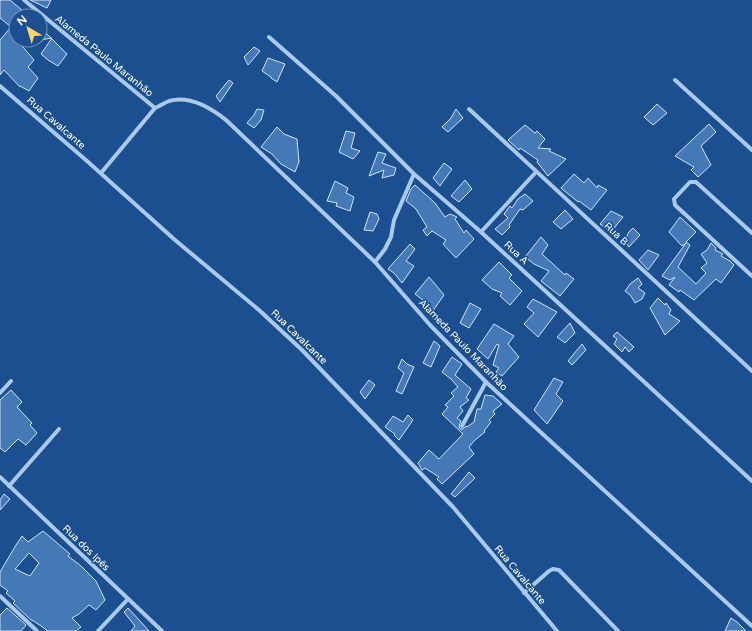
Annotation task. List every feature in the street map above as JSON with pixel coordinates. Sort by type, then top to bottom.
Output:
[{"type":"street","name":"Alameda Paulo Maranhão","points":[[24,0],[155,108]]},
{"type":"street","name":"Rua A","points":[[269,37],[336,96],[414,174],[481,232],[752,481]]},
{"type":"street","points":[[676,80],[752,150]]},
{"type":"street","name":"Rua Cavalcante","points":[[0,86],[101,173],[174,240],[258,310],[302,350],[453,507],[557,631]]},
{"type":"street","name":"Alameda Paulo Maranhão","points":[[101,173],[155,108],[175,100],[188,100],[216,112],[375,262],[430,324],[486,382],[752,626]]},
{"type":"street","name":"Rua B","points":[[469,109],[752,371]]},
{"type":"street","points":[[481,232],[536,172]]},
{"type":"street","points":[[375,262],[385,249],[391,237],[394,220],[414,174]]},
{"type":"street","points":[[752,233],[696,182],[690,182],[675,196],[675,205],[752,276]]},
{"type":"street","points":[[0,393],[11,381]]},
{"type":"street","points":[[462,426],[486,382]]},
{"type":"street","points":[[9,486],[59,429]]},
{"type":"street","name":"Rua dos Ipês","points":[[0,477],[162,631]]},
{"type":"street","points":[[524,593],[549,572],[559,570],[618,631]]},
{"type":"street","points":[[0,596],[38,631]]},
{"type":"street","points":[[98,631],[128,599]]},
{"type":"building","points":[[0,0],[10,0],[20,8],[8,8],[8,25],[0,18]]},
{"type":"building","points":[[30,0],[51,0],[47,8]]},
{"type":"building","points":[[8,31],[8,48],[24,48],[34,60],[28,67],[38,78],[29,91],[20,87],[4,70],[0,75],[0,40]]},
{"type":"building","points":[[52,39],[67,54],[58,66],[41,54],[45,48],[48,48],[48,44]]},
{"type":"building","points":[[254,47],[260,51],[248,65],[244,57]]},
{"type":"building","points":[[268,58],[285,64],[277,82],[262,71]]},
{"type":"building","points":[[229,80],[233,83],[220,102],[216,96]]},
{"type":"building","points":[[657,104],[667,113],[653,125],[644,117]]},
{"type":"building","points":[[257,109],[264,110],[261,120],[254,128],[247,123]]},
{"type":"building","points":[[456,109],[463,118],[448,132],[442,127],[451,118]]},
{"type":"building","points":[[709,124],[716,132],[701,146],[711,165],[698,177],[691,170],[694,167],[675,156]]},
{"type":"building","points":[[525,125],[535,133],[537,131],[545,139],[538,148],[551,149],[549,151],[566,159],[548,176],[537,162],[538,160],[520,148],[519,150],[508,140]]},
{"type":"building","points":[[277,127],[284,134],[297,139],[299,162],[295,172],[281,164],[272,154],[261,147]]},
{"type":"building","points":[[346,131],[355,133],[351,148],[360,151],[353,159],[339,152]]},
{"type":"building","points":[[378,152],[386,154],[382,163],[396,168],[394,175],[382,178],[384,170],[369,176]]},
{"type":"building","points":[[444,163],[452,169],[440,186],[433,178]]},
{"type":"building","points":[[574,174],[584,183],[588,178],[597,188],[598,185],[607,190],[591,210],[579,201],[578,202],[561,188]]},
{"type":"building","points":[[465,180],[472,189],[459,202],[451,196]]},
{"type":"building","points":[[335,181],[348,188],[346,193],[354,197],[350,211],[336,206],[337,203],[327,201]]},
{"type":"building","points":[[415,185],[435,203],[445,217],[450,214],[457,217],[455,219],[464,233],[466,230],[474,239],[456,258],[443,244],[446,240],[432,231],[427,236],[423,230],[427,227],[416,209],[406,201],[411,189]]},
{"type":"building","points":[[525,194],[533,201],[523,210],[520,209],[509,225],[510,227],[502,235],[495,229],[508,218],[504,214],[510,206],[512,208],[518,199]]},
{"type":"building","points":[[565,210],[573,219],[561,229],[553,222]]},
{"type":"building","points":[[611,211],[623,217],[611,232],[600,224]]},
{"type":"building","points":[[370,212],[377,214],[379,219],[373,231],[364,230]]},
{"type":"building","points":[[680,217],[696,232],[686,242],[690,245],[678,267],[696,284],[706,273],[701,268],[707,263],[701,254],[707,250],[711,243],[716,248],[715,250],[723,254],[721,256],[734,265],[721,283],[716,279],[694,300],[680,290],[679,292],[669,285],[675,277],[670,280],[662,276],[686,243],[682,246],[669,232]]},
{"type":"building","points":[[633,228],[640,235],[629,247],[624,241]]},
{"type":"building","points":[[541,237],[548,245],[542,254],[565,275],[566,273],[574,279],[560,296],[541,281],[549,271],[534,264],[525,257]]},
{"type":"building","points":[[410,244],[415,249],[406,261],[414,266],[402,283],[394,273],[388,269]]},
{"type":"building","points":[[648,250],[659,255],[648,270],[639,260]]},
{"type":"building","points":[[499,262],[512,275],[509,278],[522,291],[510,305],[500,296],[502,293],[492,289],[482,280]]},
{"type":"building","points":[[429,277],[444,295],[432,312],[426,306],[428,304],[415,294]]},
{"type":"building","points":[[638,278],[642,284],[638,288],[645,293],[642,299],[635,303],[631,296],[625,291],[630,284]]},
{"type":"building","points":[[658,298],[665,305],[666,303],[671,310],[669,314],[680,321],[665,335],[650,308]]},
{"type":"building","points":[[533,299],[557,312],[538,337],[524,324],[534,313],[527,307]]},
{"type":"building","points":[[470,303],[481,309],[469,328],[460,323]]},
{"type":"building","points":[[570,323],[575,333],[565,343],[557,337]]},
{"type":"building","points":[[494,324],[514,336],[508,344],[519,357],[502,376],[496,372],[499,368],[493,365],[499,345],[497,344],[488,359],[477,349]]},
{"type":"building","points":[[617,332],[634,347],[629,352],[625,347],[622,352],[614,344],[617,339],[613,336]]},
{"type":"building","points":[[434,341],[440,346],[431,367],[423,363]]},
{"type":"building","points":[[582,344],[586,350],[572,365],[568,361]]},
{"type":"building","points":[[452,357],[462,364],[455,375],[471,389],[466,398],[469,400],[460,407],[463,411],[457,418],[461,421],[459,426],[460,429],[463,429],[466,426],[467,427],[474,422],[477,409],[481,409],[485,395],[493,396],[502,404],[493,411],[495,414],[489,420],[491,422],[484,431],[485,432],[469,447],[474,454],[442,484],[437,479],[439,477],[425,468],[422,470],[418,463],[429,450],[439,459],[463,434],[442,414],[448,407],[445,405],[454,396],[451,393],[458,387],[442,372]]},
{"type":"building","points":[[402,359],[407,364],[414,367],[402,394],[396,391],[404,373],[398,368]]},
{"type":"building","points":[[554,378],[563,382],[556,394],[563,401],[547,424],[534,410]]},
{"type":"building","points":[[369,380],[375,385],[365,399],[360,392]]},
{"type":"building","points":[[11,390],[22,402],[17,407],[32,423],[30,425],[37,433],[26,445],[18,439],[5,452],[0,448],[0,400]]},
{"type":"building","points":[[408,415],[413,420],[399,440],[394,435],[395,434],[385,427],[393,416],[403,422]]},
{"type":"building","points":[[469,472],[475,478],[455,497],[451,494]]},
{"type":"building","points":[[4,494],[10,499],[0,510],[0,500]]},
{"type":"building","points":[[43,531],[70,554],[68,556],[96,581],[105,600],[96,610],[89,605],[72,618],[81,627],[76,631],[47,631],[31,620],[13,603],[15,601],[6,593],[8,591],[0,585],[0,572],[22,536],[28,542]],"holes":[[[29,553],[39,563],[30,576],[15,569]]]},
{"type":"building","points":[[7,608],[26,625],[21,631],[0,631],[0,615]]},
{"type":"building","points":[[128,608],[149,631],[131,631],[135,626],[124,612]]},
{"type":"building","points":[[731,618],[737,622],[746,631],[725,631]]}]
